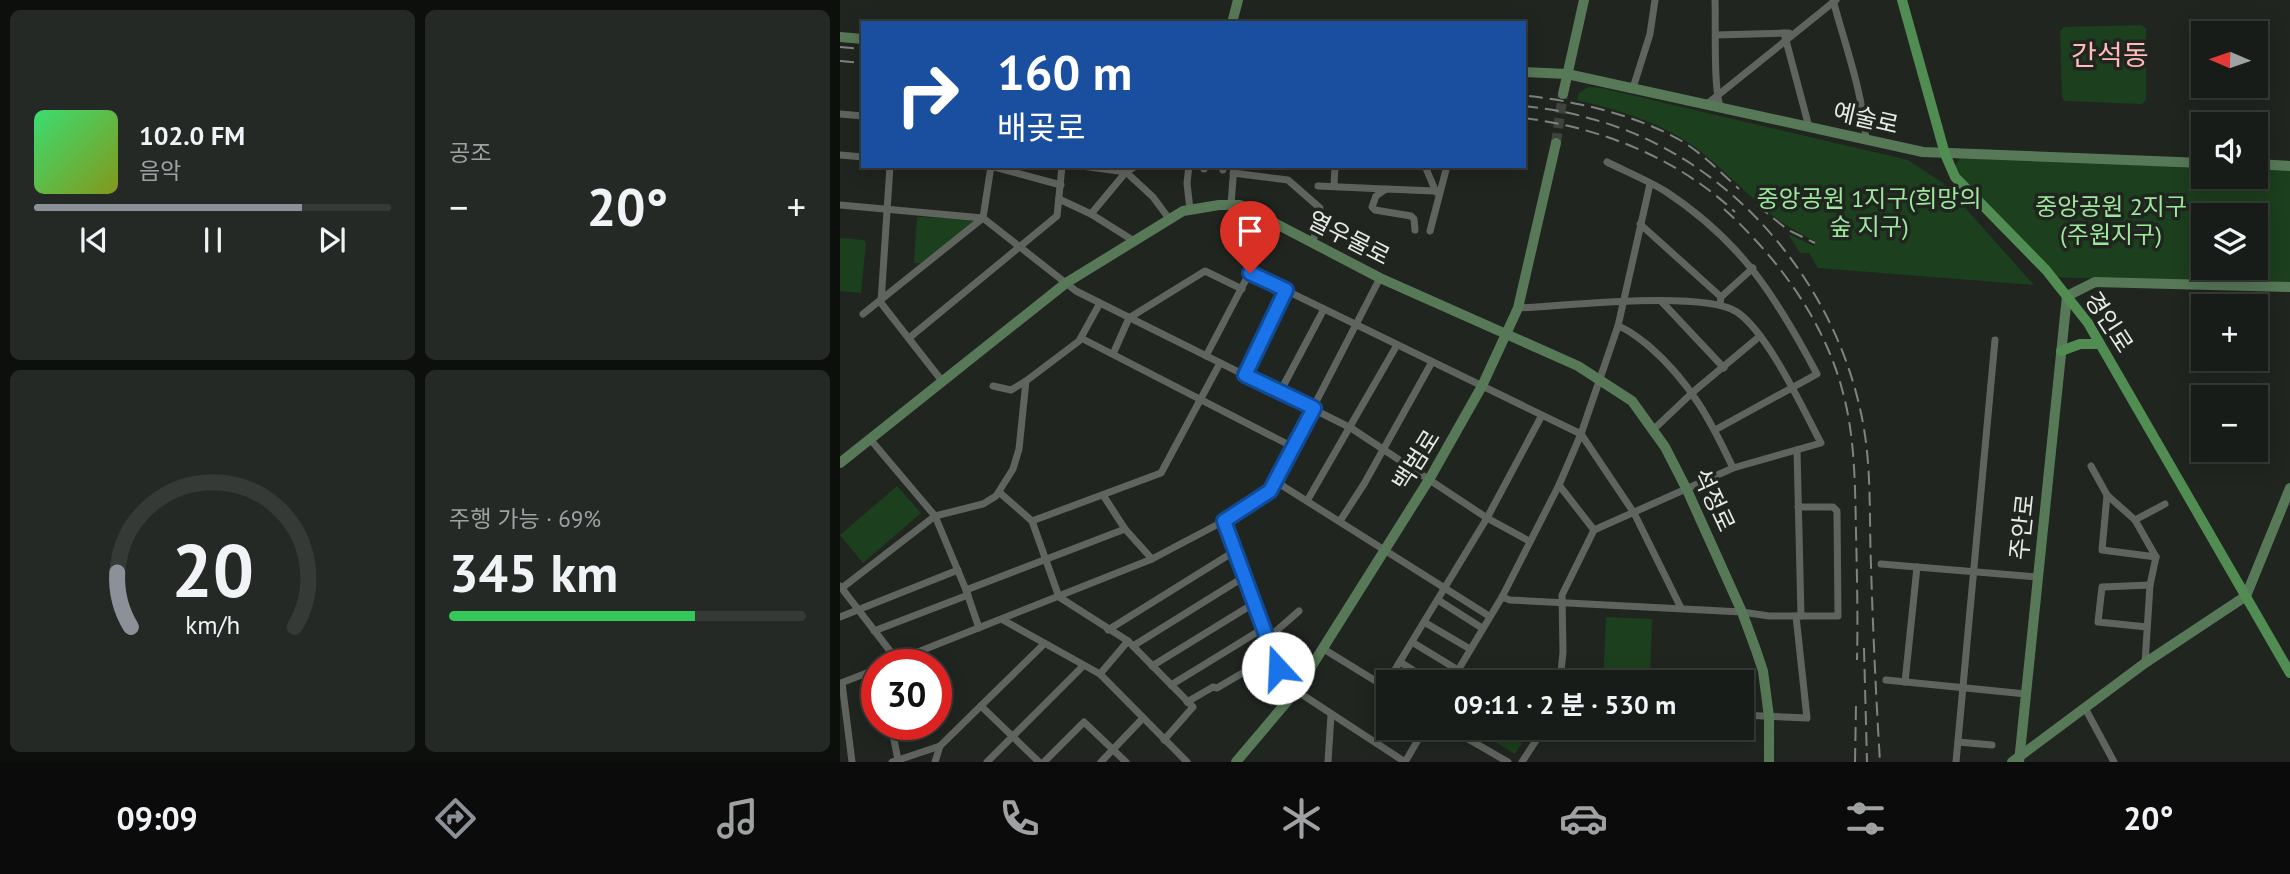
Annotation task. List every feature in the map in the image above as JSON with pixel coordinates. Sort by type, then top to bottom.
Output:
[{"type":"main road","points":[[1233,21],[1238,0]]},
{"type":"main road","points":[[1563,94],[1584,0]]},
{"type":"main road","name":"경인로","points":[[1902,0],[1945,154],[1955,177],[2046,270],[2088,323],[2290,673]]},
{"type":"main road","points":[[840,37],[861,39]]},
{"type":"main road","name":"예술로","points":[[1526,72],[1567,74],[1923,152],[2191,163]]},
{"type":"main road","name":"백범로","points":[[1236,762],[1296,691],[1430,478],[1482,386],[1518,308],[1556,143]]},
{"type":"main road","points":[[2268,165],[2290,166]]},
{"type":"main road","points":[[840,463],[1066,284],[1190,210],[1231,204]]},
{"type":"main road","name":"열우물로","points":[[1231,204],[1240,205],[1380,278],[1506,335]]},
{"type":"main road","points":[[2067,296],[2095,282],[2290,287]]},
{"type":"main road","name":"주안로","points":[[2017,760],[2067,296]]},
{"type":"main road","name":"석정로","points":[[1506,335],[1578,366],[1632,401],[1654,429],[1687,490],[1742,612],[1763,671],[1769,717],[1769,762]]},
{"type":"main road","points":[[2061,351],[2080,344],[2100,344]]},
{"type":"main road","points":[[2017,760],[2145,663],[2246,596],[2290,488]]},
{"type":"street","points":[[1633,88],[1650,34],[1655,0]]},
{"type":"street","points":[[1715,0],[1718,102],[1721,108]]},
{"type":"street","points":[[1716,35],[1785,36],[1795,33],[1834,1],[1860,102],[1866,140]]},
{"type":"street","points":[[1707,104],[1785,36]]},
{"type":"street","points":[[1785,36],[1809,127]]},
{"type":"street","points":[[840,114],[861,116]]},
{"type":"street","points":[[840,155],[861,157]]},
{"type":"street","points":[[1607,162],[1661,188],[1726,238],[1753,268],[1787,316],[1816,374],[1715,430]]},
{"type":"street","points":[[891,168],[881,302],[942,382]]},
{"type":"street","points":[[863,314],[983,218],[991,168]]},
{"type":"street","points":[[998,168],[1060,185]]},
{"type":"street","points":[[909,338],[1057,216],[1062,168]]},
{"type":"street","points":[[1097,168],[1126,172],[1153,197],[1170,220]]},
{"type":"street","points":[[1091,214],[1126,172],[1133,168]]},
{"type":"street","points":[[1189,168],[1187,183],[1190,210]]},
{"type":"street","points":[[1279,177],[1280,168]]},
{"type":"street","points":[[1334,187],[1335,168]]},
{"type":"street","points":[[1426,168],[1437,192]]},
{"type":"street","points":[[1430,232],[1437,192],[1446,168]]},
{"type":"street","points":[[1231,204],[1233,170],[1288,180],[1320,208],[1313,243]]},
{"type":"street","points":[[1412,642],[1458,670],[1502,597],[1559,485],[1581,434],[1618,326],[1650,184]]},
{"type":"street","points":[[1318,186],[1437,192]]},
{"type":"street","points":[[1386,189],[1376,196],[1372,207],[1382,213],[1411,216],[1415,230]]},
{"type":"street","points":[[1059,199],[1091,214],[1134,241]]},
{"type":"street","points":[[840,205],[983,218],[1066,284],[1351,428],[1487,517],[1529,541]]},
{"type":"street","points":[[1206,356],[1275,224]]},
{"type":"street","points":[[1561,670],[1562,595],[1594,530],[1732,468],[1821,443],[1792,387],[1760,336],[1640,224]]},
{"type":"street","points":[[1518,308],[1720,300],[1753,268]]},
{"type":"street","points":[[1113,354],[1129,317],[1205,271],[1242,289]]},
{"type":"street","points":[[1250,273],[1468,377],[1541,417],[1581,434],[1634,513],[1681,608]]},
{"type":"street","points":[[925,649],[1152,559],[1224,521],[1270,491],[1380,278]]},
{"type":"street","points":[[1245,375],[1286,290]]},
{"type":"street","points":[[1662,302],[1724,368]]},
{"type":"street","points":[[993,386],[1011,390],[1066,352],[1081,338],[1100,303]]},
{"type":"street","points":[[1280,392],[1324,309]]},
{"type":"street","points":[[1618,326],[1658,354],[1693,392],[1715,430],[1732,468]]},
{"type":"street","points":[[1654,429],[1760,336]]},
{"type":"street","points":[[1081,338],[1293,447]]},
{"type":"street","points":[[1956,762],[1995,340]]},
{"type":"street","points":[[1307,501],[1397,345]]},
{"type":"street","points":[[1340,522],[1433,362]]},
{"type":"street","points":[[1032,521],[1161,473],[1220,363]]},
{"type":"street","points":[[888,649],[841,587],[935,516],[983,504],[999,492],[1013,469],[1019,449],[1026,381]]},
{"type":"street","points":[[1396,670],[1487,517],[1541,417]]},
{"type":"street","points":[[870,439],[935,516],[979,628]]},
{"type":"street","points":[[1754,716],[1807,718],[1798,616],[1797,450]]},
{"type":"street","points":[[2091,466],[2107,495],[2135,520],[2156,557],[2150,585],[2145,663]]},
{"type":"street","points":[[1275,481],[1385,548],[1445,589],[1486,622]]},
{"type":"street","points":[[1559,485],[1594,530]]},
{"type":"street","points":[[999,492],[1032,521],[1059,597],[1130,644],[1193,707],[1164,740]]},
{"type":"street","points":[[1103,495],[1125,529],[1152,559]]},
{"type":"street","points":[[2107,495],[2102,550],[2156,557]]},
{"type":"street","points":[[2135,520],[2165,503]]},
{"type":"street","points":[[1502,597],[1510,600],[1838,616],[1837,511],[1833,507],[1798,507]]},
{"type":"street","points":[[1224,521],[1283,682],[1405,762],[1417,740]]},
{"type":"street","points":[[874,631],[1125,529]]},
{"type":"street","points":[[1108,630],[1235,551]]},
{"type":"street","points":[[1881,564],[2038,577]]},
{"type":"street","points":[[1905,682],[1917,567]]},
{"type":"street","points":[[840,617],[958,570]]},
{"type":"street","points":[[1100,674],[1130,644],[1244,577]]},
{"type":"street","points":[[2147,627],[2098,622],[2102,587],[2150,585]]},
{"type":"street","points":[[1438,600],[1486,622]]},
{"type":"street","points":[[1153,666],[1253,604]]},
{"type":"street","points":[[1267,639],[1299,611]]},
{"type":"street","points":[[1003,620],[1100,674],[1187,762]]},
{"type":"street","points":[[1424,622],[1470,649]]},
{"type":"street","points":[[1171,685],[1264,628]]},
{"type":"street","points":[[893,740],[895,761],[940,746],[1044,644]]},
{"type":"street","points":[[1322,648],[1376,681]]},
{"type":"street","points":[[1187,702],[1213,687],[1217,688],[1273,655]]},
{"type":"street","points":[[1400,662],[1413,670]]},
{"type":"street","points":[[987,762],[1083,666]]},
{"type":"street","points":[[852,762],[841,683],[861,675]]},
{"type":"street","points":[[1886,681],[2026,694]]},
{"type":"street","points":[[981,706],[1042,762],[1084,722],[1126,762]]},
{"type":"street","points":[[2085,708],[2115,762]]},
{"type":"street","points":[[1328,762],[1331,715]]},
{"type":"street","points":[[1101,762],[1143,718]]},
{"type":"street","points":[[1470,740],[1508,762]]},
{"type":"street","points":[[1522,762],[1536,740]]},
{"type":"street","points":[[1958,742],[1992,745]]},
{"type":"street","points":[[935,762],[940,746]]},
{"type":"green space","points":[[2142,25],[2146,29],[2146,100],[2142,104],[2065,101],[2062,98],[2060,31],[2064,27]]},
{"type":"green space","name":"중앙공원 1지구(희망의 숲 지구)","points":[[1588,87],[1908,160],[1943,183],[2034,285],[1818,268],[1809,253],[1800,253],[1788,234],[1814,246],[1815,241],[1777,219],[1683,139],[1632,115],[1577,100],[1579,93]]},
{"type":"green space","name":"중앙공원 2지구 (주원지구)","points":[[1960,158],[2191,163],[2191,189],[2268,189],[2268,165],[2290,166],[2290,286],[2052,277],[1955,177],[1955,166]]},
{"type":"green space","points":[[917,217],[977,219],[923,263],[914,263]]},
{"type":"green space","points":[[840,238],[864,240],[866,243],[861,293],[840,291]]},
{"type":"green space","points":[[897,486],[921,513],[863,563],[840,535]]},
{"type":"green space","points":[[1606,617],[1652,619],[1650,670],[1604,670]]},
{"type":"green space","points":[[1492,740],[1524,740],[1515,754]]},
{"type":"tunnel","points":[[1556,143],[1563,94]]},
{"type":"railway","points":[[840,47],[861,49]]},
{"type":"railway","points":[[840,61],[861,63]]},
{"type":"railway","points":[[1529,96],[1607,111],[1645,123],[1696,151],[1739,189]]},
{"type":"railway","points":[[1526,106],[1592,119],[1641,137],[1687,161],[1729,192],[1767,229],[1799,270],[1826,315],[1847,363],[1865,432],[1880,762]]},
{"type":"railway","points":[[1526,118],[1582,129],[1637,148],[1689,176],[1735,212]]},
{"type":"railway","points":[[1757,205],[1788,230],[1815,243]]},
{"type":"railway","points":[[1724,209],[1762,248],[1796,291],[1823,338],[1842,389],[1850,424],[1855,478],[1857,660]]},
{"type":"railway","points":[[1864,648],[1867,762]]},
{"type":"railway","points":[[1855,762],[1856,705]]},
{"type":"district","name":"간석동","points":[[2110,54]]},
{"type":"route","points":[[1250,273],[1286,290],[1245,375],[1314,408],[1270,491],[1224,521],[1278,668]]}]
